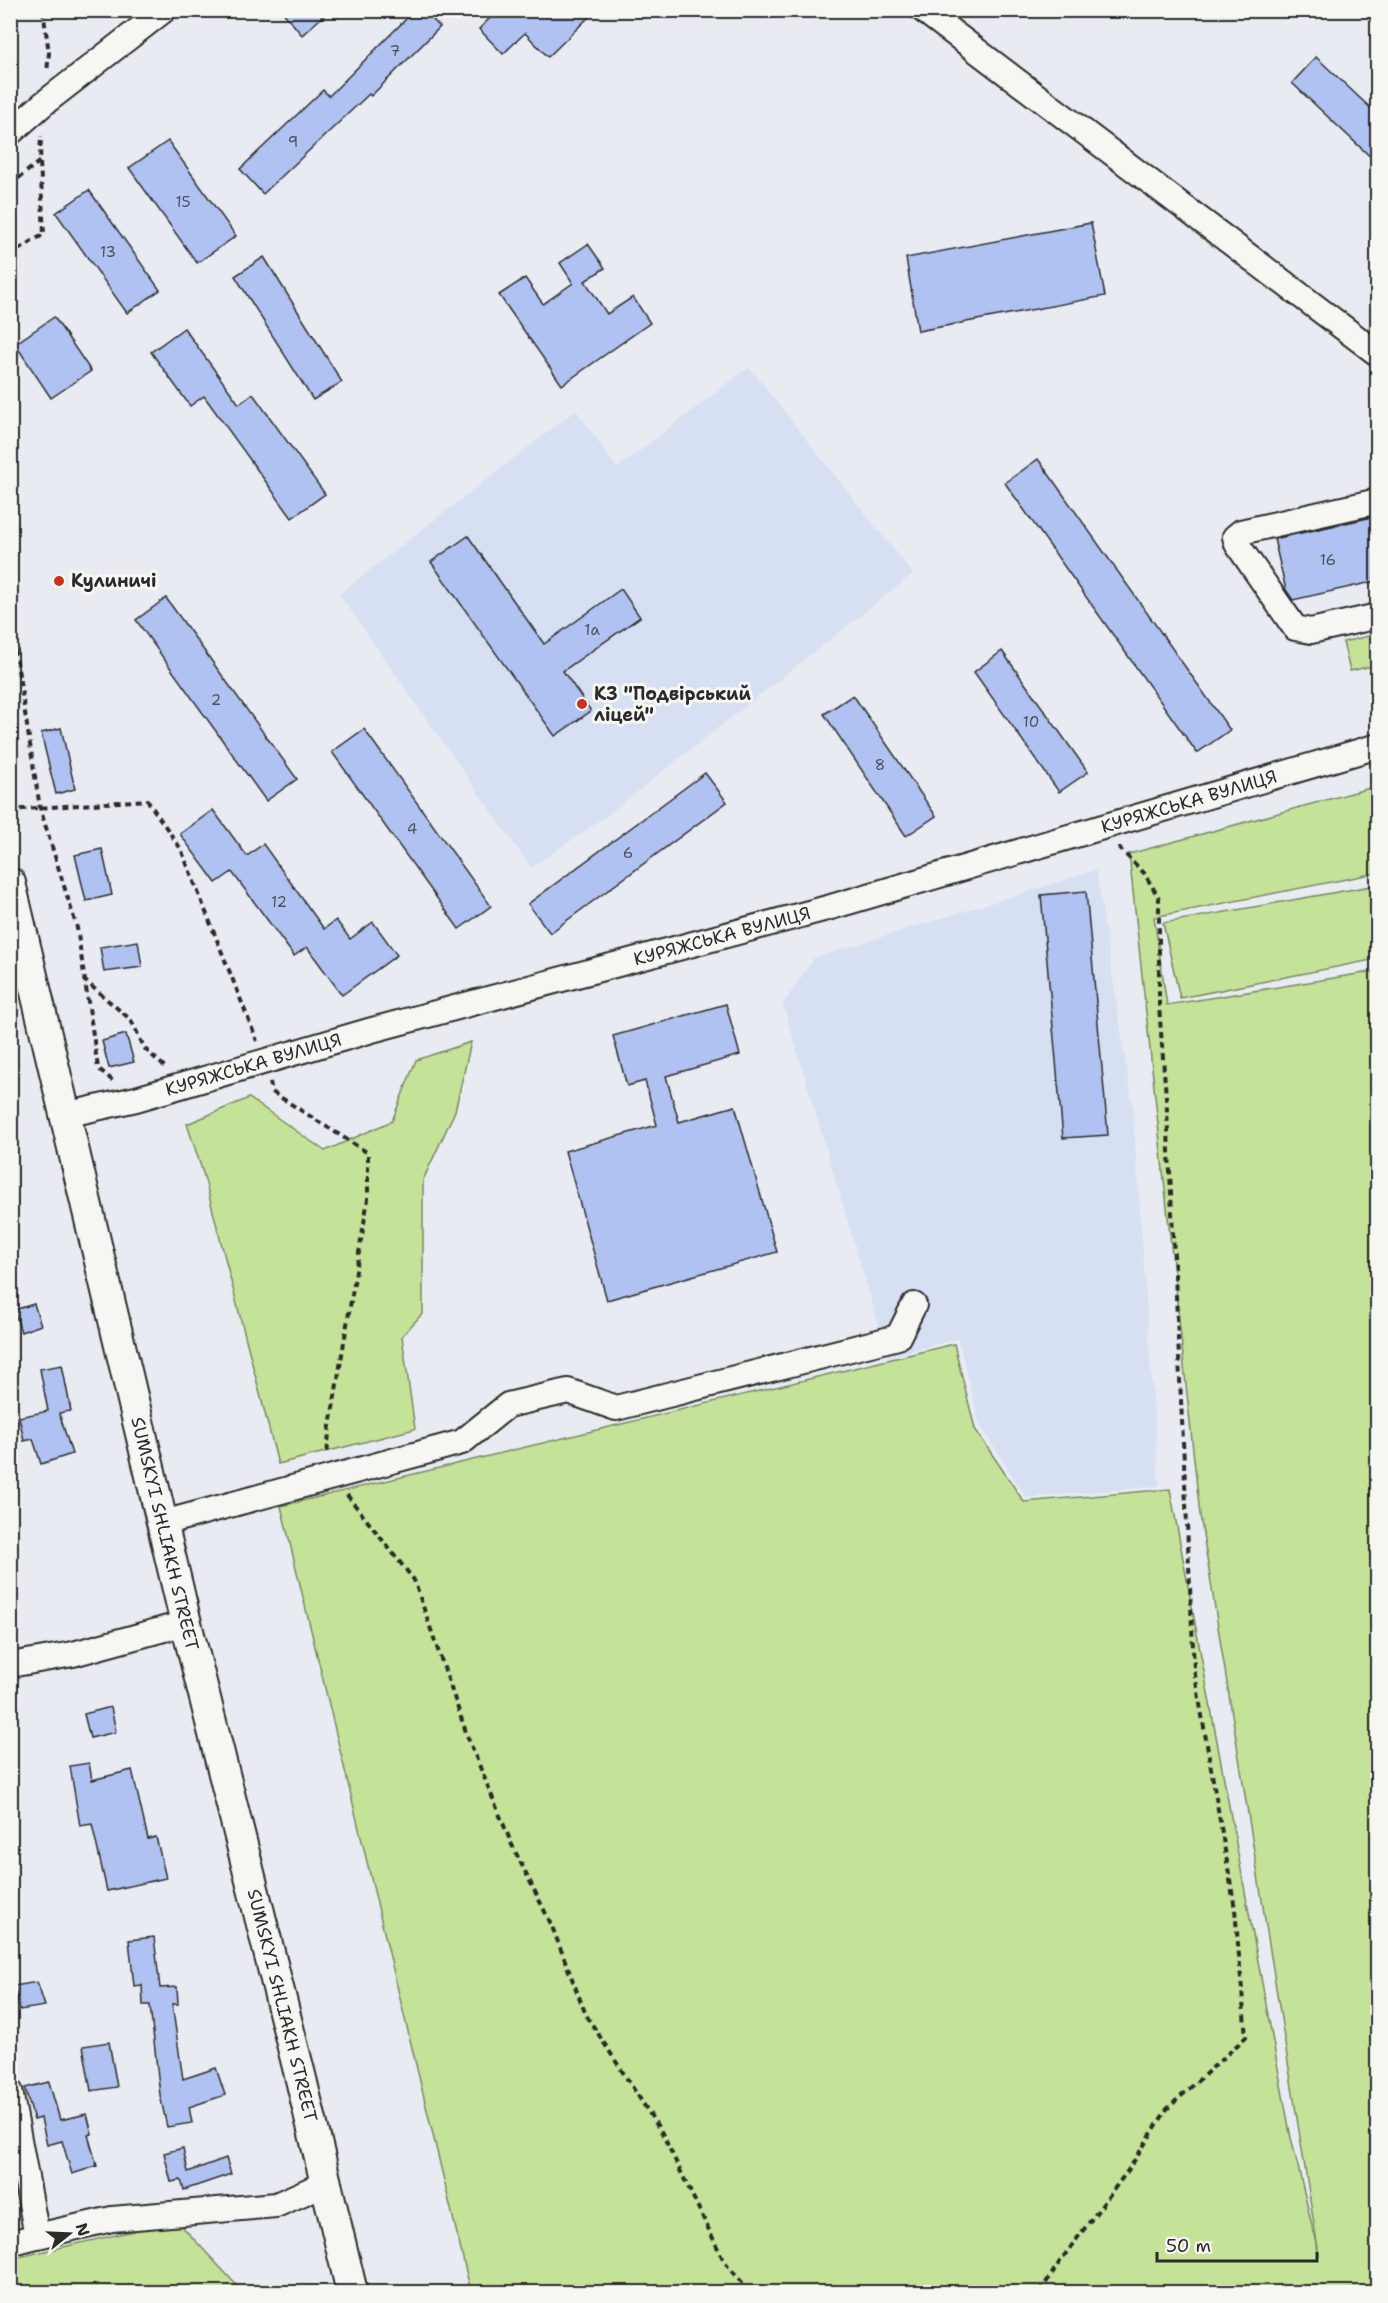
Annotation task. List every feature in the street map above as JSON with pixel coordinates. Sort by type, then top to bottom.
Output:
[{"type":"main road","name":"SUMSKYI SHLIAKH STREET","points":[[10,884],[186,1623],[352,2292]]},
{"type":"street","points":[[10,133],[164,10]]},
{"type":"street","points":[[923,10],[1377,354]]},
{"type":"street","points":[[1377,501],[1241,532],[1235,537],[1237,544],[1295,628],[1311,632],[1377,616]]},
{"type":"street","name":"КУРЯЖСЬКА ВУЛИЦЯ","points":[[65,1115],[136,1099],[383,1027],[831,907],[1377,746]]},
{"type":"street","points":[[163,1522],[462,1442],[508,1405],[568,1391],[616,1408],[898,1337],[914,1305]]},
{"type":"street","points":[[10,1665],[73,1654],[186,1623]]},
{"type":"street","points":[[10,2091],[37,2236]]},
{"type":"street","points":[[10,2243],[112,2219],[276,2205],[326,2182]]},
{"type":"path","points":[[10,255],[44,234],[40,161],[49,53],[43,10]]},
{"type":"path","points":[[10,185],[40,161]]},
{"type":"path","points":[[10,480],[14,497],[10,520]]},
{"type":"path","points":[[10,618],[40,808],[76,928],[98,1068],[136,1099]]},
{"type":"path","points":[[10,810],[147,800],[181,849],[266,1062],[272,1092],[368,1153],[368,1200],[329,1432],[326,1467],[414,1580],[468,1738],[512,1845],[551,1924],[586,2015],[662,2133],[724,2261],[750,2292]]},
{"type":"path","points":[[1040,2292],[1129,2169],[1167,2109],[1246,2037],[1235,1910],[1194,1669],[1167,1110],[1159,1006],[1159,898],[1144,873],[1100,827]]},
{"type":"path","points":[[83,979],[131,1020],[145,1049],[171,1072],[200,1080]]},
{"type":"shaded area","name":"КЗ \"Подвірський ліцей\"","points":[[749,367],[913,574],[609,814],[531,868],[339,594],[576,410],[617,468]]},
{"type":"shaded area","points":[[1096,870],[1133,1108],[1159,1486],[1026,1498],[980,1425],[958,1339],[888,1357],[783,1004],[814,958]]},
{"type":"green space","points":[[1377,634],[1377,665],[1350,671],[1343,642]]},
{"type":"green space","points":[[1377,786],[1377,873],[1154,917],[1167,1005],[1377,971],[1377,2292],[471,2292],[281,1506],[954,1344],[975,1429],[1024,1502],[1170,1489],[1290,2133],[1319,2255],[1200,1515],[1129,854]]},
{"type":"green space","points":[[1377,885],[1377,959],[1180,998],[1163,923]]},
{"type":"green space","points":[[471,1042],[455,1111],[423,1180],[423,1313],[402,1336],[415,1429],[278,1464],[204,1176],[187,1124],[249,1098],[325,1151],[392,1121],[416,1060]]},
{"type":"green space","points":[[177,2221],[243,2292],[11,2292],[10,2259]]},
{"type":"building","points":[[281,10],[330,10],[302,35]]},
{"type":"building","points":[[415,10],[423,10],[440,27],[371,96],[369,94],[263,194],[240,169],[323,90],[329,96]]},
{"type":"building","points":[[498,10],[596,10],[548,57],[525,33],[503,54],[479,29]]},
{"type":"building","points":[[1316,57],[1377,114],[1377,163],[1292,83]]},
{"type":"building","points":[[168,141],[236,236],[197,263],[129,168]]},
{"type":"building","points":[[89,190],[160,290],[127,313],[56,213]]},
{"type":"building","points":[[1091,223],[1105,296],[918,331],[906,258]]},
{"type":"building","points":[[588,244],[605,268],[585,281],[607,314],[633,297],[650,323],[562,385],[499,295],[525,278],[543,304],[573,283],[560,263]]},
{"type":"building","points":[[264,257],[342,382],[313,400],[235,276]]},
{"type":"building","points":[[54,317],[91,371],[51,398],[15,344]]},
{"type":"building","points":[[184,328],[239,404],[253,394],[325,494],[292,518],[204,396],[190,406],[151,352]]},
{"type":"building","points":[[1038,459],[1230,730],[1197,753],[1005,483]]},
{"type":"building","points":[[1377,516],[1377,581],[1293,600],[1286,590],[1274,539]]},
{"type":"building","points":[[468,536],[544,644],[621,589],[640,617],[563,671],[591,711],[555,736],[431,562]]},
{"type":"building","points":[[166,598],[297,779],[266,801],[136,620]]},
{"type":"building","points":[[1002,651],[1088,772],[1059,792],[974,672]]},
{"type":"building","points":[[853,695],[936,816],[906,836],[824,714]]},
{"type":"building","points":[[61,728],[75,789],[56,794],[41,733]]},
{"type":"building","points":[[364,729],[491,906],[459,929],[332,752]]},
{"type":"building","points":[[705,773],[727,802],[550,933],[528,904]]},
{"type":"building","points":[[213,810],[247,856],[263,844],[324,929],[336,920],[350,939],[373,922],[397,955],[342,995],[307,947],[294,956],[232,872],[216,883],[180,834]]},
{"type":"building","points":[[102,849],[112,895],[86,901],[75,855]]},
{"type":"building","points":[[1086,891],[1108,1135],[1063,1138],[1041,895]]},
{"type":"building","points":[[138,941],[142,967],[104,972],[100,947]]},
{"type":"building","points":[[726,1004],[740,1055],[666,1076],[679,1122],[735,1106],[777,1252],[607,1300],[565,1151],[657,1125],[645,1081],[627,1086],[613,1036]]},
{"type":"building","points":[[126,1034],[134,1062],[109,1068],[102,1041]]},
{"type":"building","points":[[34,1304],[41,1325],[21,1332],[14,1310]]},
{"type":"building","points":[[62,1365],[71,1411],[59,1413],[72,1454],[41,1464],[33,1439],[24,1441],[19,1417],[48,1411],[40,1369]]},
{"type":"building","points":[[111,1707],[116,1732],[90,1738],[84,1714]]},
{"type":"building","points":[[89,1763],[92,1780],[132,1770],[148,1839],[156,1837],[166,1878],[107,1891],[92,1824],[80,1826],[70,1766]]},
{"type":"building","points":[[154,1937],[160,1988],[177,1987],[178,2004],[172,2004],[183,2079],[216,2068],[225,2095],[189,2107],[192,2123],[167,2127],[160,2095],[150,2005],[143,2005],[142,1985],[134,1986],[129,1940]]},
{"type":"building","points":[[37,1982],[45,2006],[20,2010],[14,1986]]},
{"type":"building","points":[[109,2042],[117,2087],[91,2091],[83,2046]]},
{"type":"building","points":[[49,2082],[60,2120],[87,2114],[92,2134],[88,2135],[97,2166],[72,2174],[62,2141],[47,2145],[41,2118],[34,2120],[25,2088]]},
{"type":"building","points":[[183,2148],[188,2172],[226,2158],[231,2174],[184,2190],[181,2180],[171,2182],[164,2153]]},
{"type":"place","name":"Кулиничі","points":[[59,581]]},
{"type":"place","name":"КЗ \"Подвірський ліцей\"","points":[[582,704]]}]
